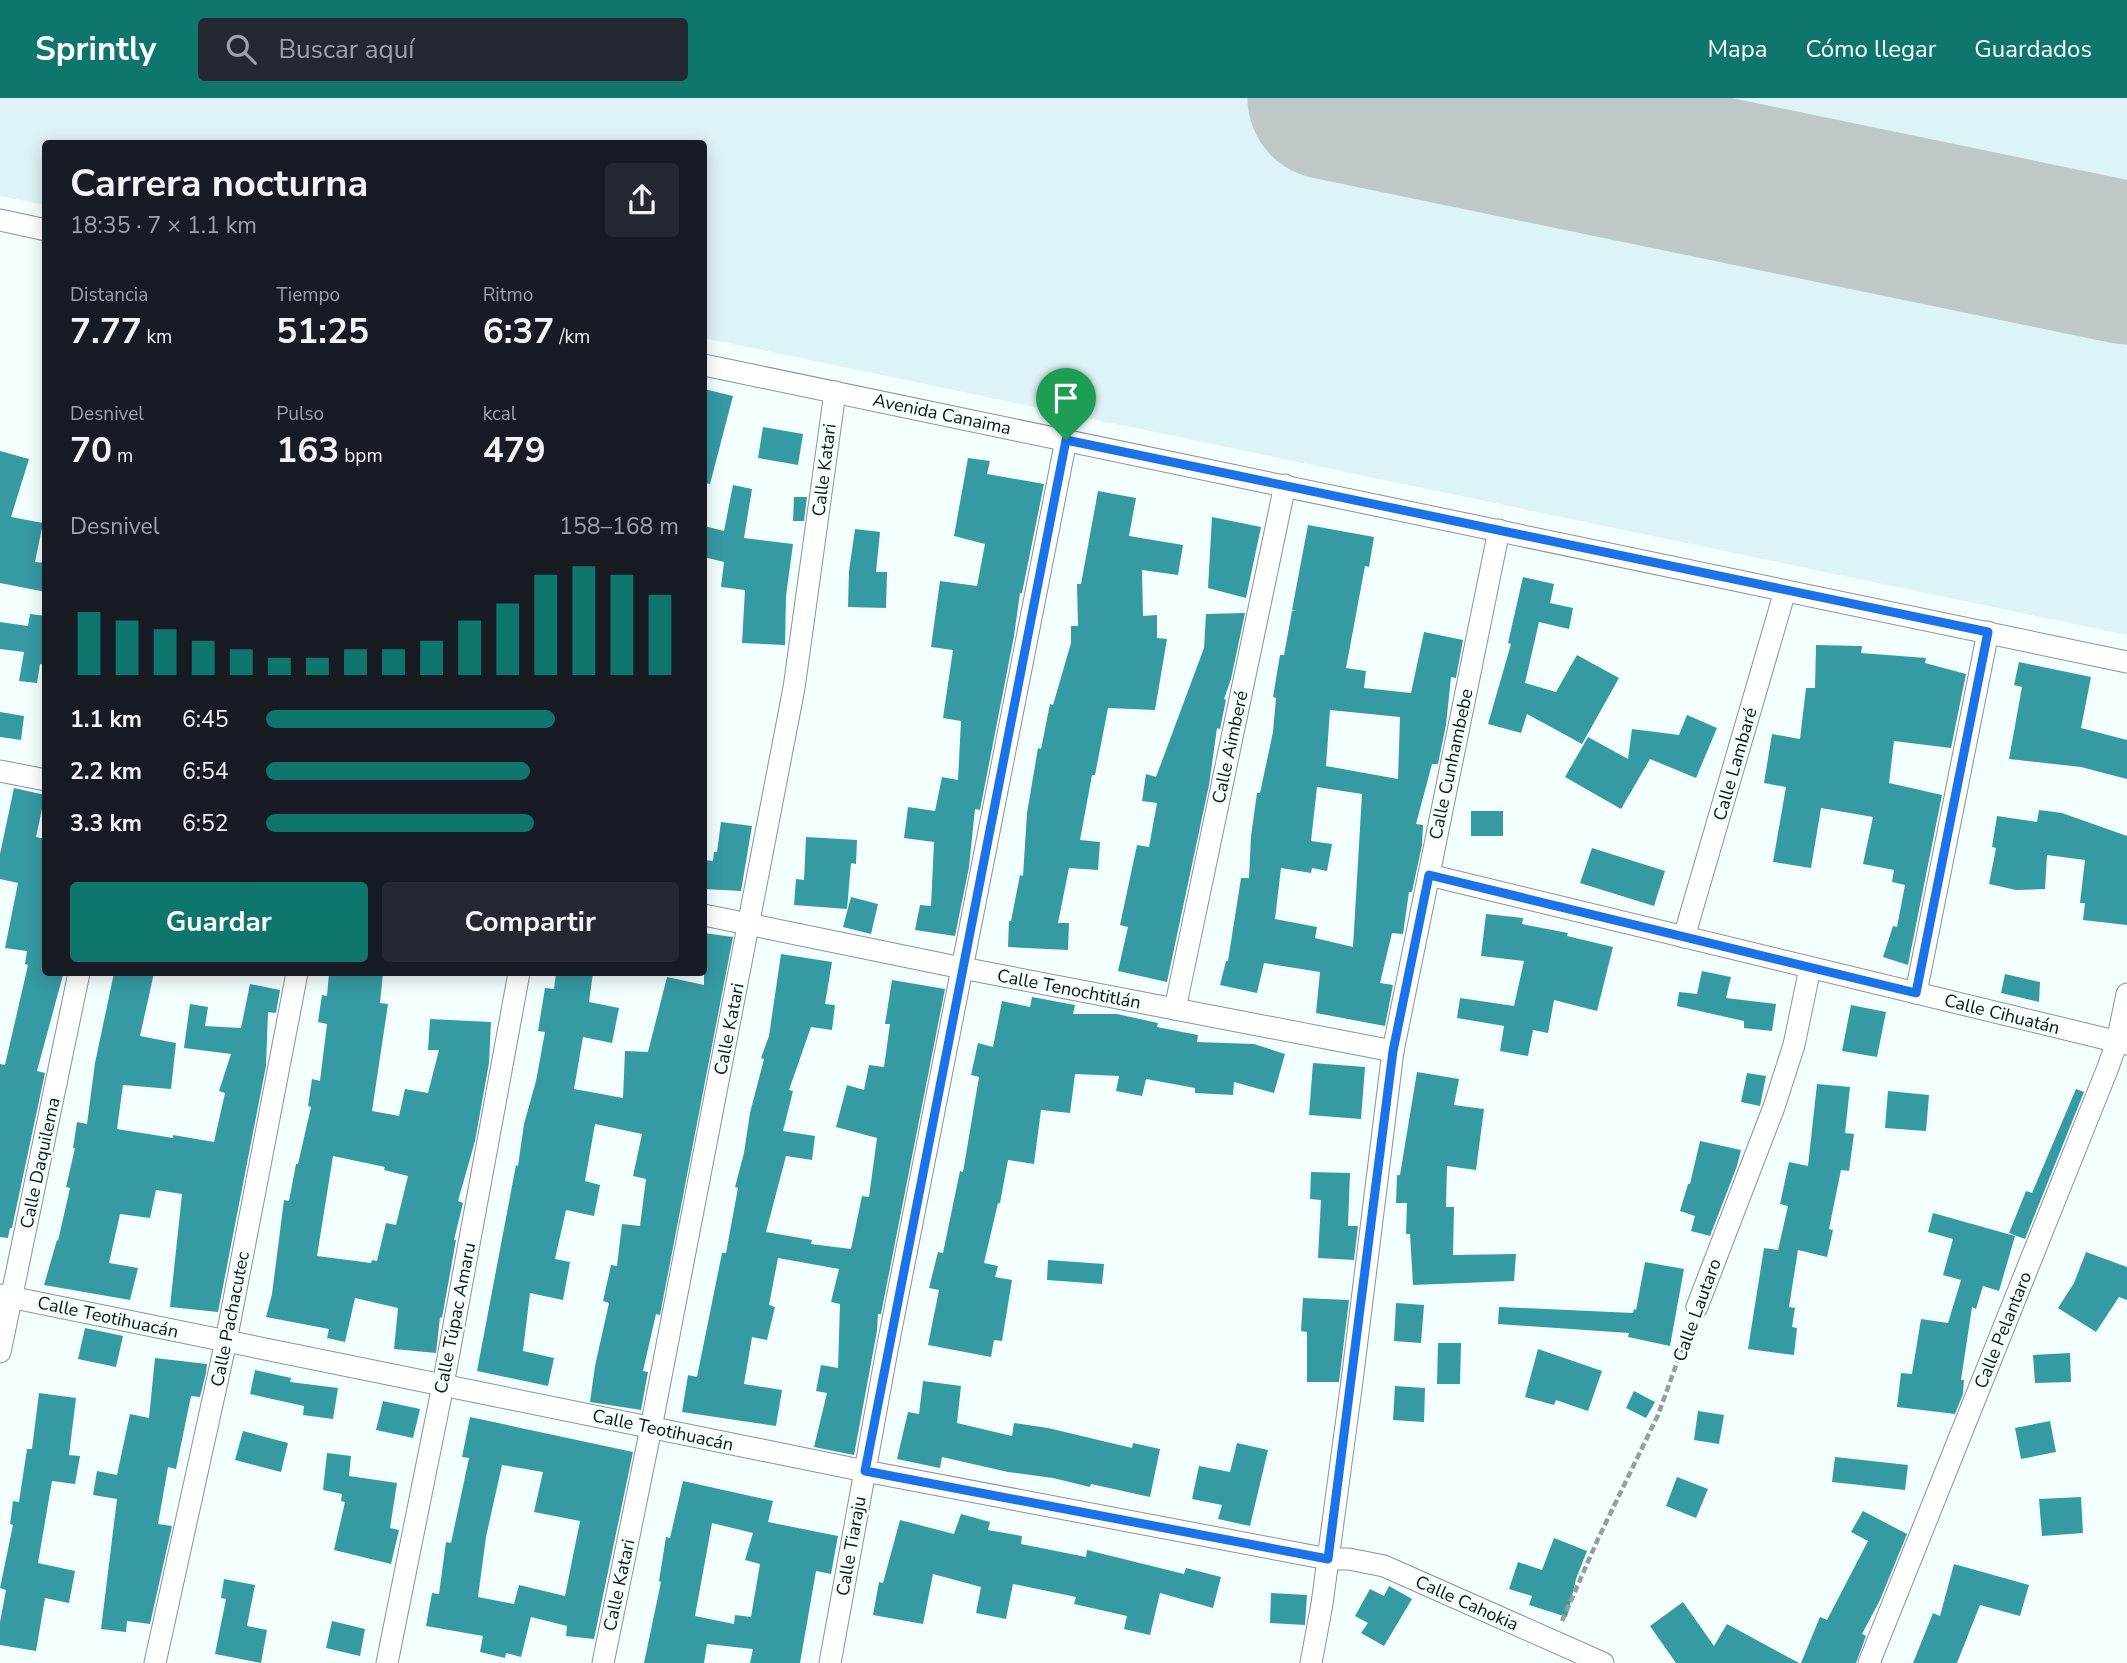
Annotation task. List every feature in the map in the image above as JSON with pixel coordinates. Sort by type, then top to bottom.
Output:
[{"type":"street","points":[[0,220],[42,229]]},
{"type":"street","name":"Avenida Canaima","points":[[707,366],[2127,662]]},
{"type":"street","name":"Calle Katari","points":[[603,1663],[750,925],[797,665],[835,392]]},
{"type":"street","name":"Calle Tiaraju","points":[[830,1663],[1066,440]]},
{"type":"street","name":"Calle Aimberé","points":[[1175,1009],[1284,485]]},
{"type":"street","name":"Calle Cunhambebe","points":[[1311,1663],[1328,1559],[1393,1051],[1499,530]]},
{"type":"street","name":"Calle Lambaré","points":[[1684,937],[1785,591]]},
{"type":"street","points":[[1916,993],[1988,632]]},
{"type":"street","points":[[0,771],[42,779]]},
{"type":"street","name":"Calle Cihuatán","points":[[1429,875],[2122,1043]]},
{"type":"street","name":"Calle Tenochtitlán","points":[[707,916],[1393,1051]]},
{"type":"street","name":"Calle Lautaro","points":[[1697,1307],[1778,1095],[1794,1045],[1810,968]]},
{"type":"street","name":"Calle Daquilema","points":[[0,1352],[6,1296],[78,976]]},
{"type":"street","name":"Calle Pachacutec","points":[[155,1663],[226,1341],[296,976]]},
{"type":"street","name":"Calle Túpac Amaru","points":[[387,1663],[443,1385],[518,976]]},
{"type":"street","name":"Calle Pelantaro","points":[[1869,1663],[2108,1070],[2122,1043],[2127,994]]},
{"type":"street","name":"Calle Teotihuacán","points":[[6,1296],[865,1471],[1328,1559]]},
{"type":"street","name":"Calle Cahokia","points":[[1328,1559],[1349,1559],[1384,1566],[1602,1663]]},
{"type":"path","name":"Calle Lautaro","points":[[1553,1641],[1598,1539],[1658,1415],[1697,1307]]},
{"type":"shaded area","points":[[0,98],[2127,98],[2127,635],[707,339],[707,140],[42,140],[42,204],[0,196]]},
{"type":"building","points":[[707,390],[733,396],[710,484],[707,484]]},
{"type":"building","points":[[763,427],[803,434],[798,465],[758,458]]},
{"type":"building","points":[[0,451],[29,459],[11,517],[42,523],[35,562],[42,563],[42,591],[0,583]]},
{"type":"building","points":[[968,458],[990,461],[987,474],[1044,484],[1020,593],[980,810],[975,809],[969,867],[955,936],[915,930],[920,905],[931,906],[934,842],[904,838],[908,807],[935,811],[942,777],[958,780],[961,721],[943,718],[953,650],[931,647],[940,581],[977,586],[985,544],[954,536]]},
{"type":"building","points":[[733,485],[752,489],[744,538],[793,544],[786,596],[785,645],[742,643],[745,590],[721,587],[724,562],[707,558],[707,527],[724,531]]},
{"type":"building","points":[[1098,491],[1136,498],[1129,536],[1183,545],[1178,575],[1142,570],[1143,616],[1157,615],[1157,638],[1167,639],[1155,710],[1108,708],[1080,840],[1100,842],[1098,870],[1069,868],[1058,923],[1069,923],[1068,950],[1008,947],[1009,921],[1020,875],[1023,876],[1027,813],[1038,748],[1041,749],[1050,704],[1053,705],[1071,643],[1071,626],[1078,626],[1077,584],[1081,584]]},
{"type":"building","points":[[794,497],[807,497],[804,521],[793,521]]},
{"type":"building","points":[[1212,517],[1261,527],[1246,598],[1208,588]]},
{"type":"building","points":[[1308,525],[1374,537],[1369,567],[1365,566],[1346,668],[1366,671],[1364,688],[1411,693],[1424,632],[1463,640],[1456,678],[1451,677],[1446,725],[1438,764],[1432,764],[1416,824],[1423,825],[1422,845],[1412,892],[1409,892],[1403,934],[1392,933],[1380,983],[1393,985],[1385,1026],[1316,1013],[1320,972],[1264,963],[1257,993],[1220,985],[1228,961],[1241,878],[1249,878],[1257,793],[1260,793],[1273,732],[1276,698],[1273,697],[1280,655],[1284,655],[1292,611],[1296,611],[1292,610]],"holes":[[[1330,710],[1400,717],[1398,779],[1326,766]],[[1317,787],[1362,794],[1353,947],[1315,938],[1317,927],[1275,919],[1281,868],[1311,873],[1312,868],[1327,871],[1332,844],[1311,841]]]},
{"type":"building","points":[[855,529],[880,532],[876,572],[887,572],[886,608],[848,607],[849,571]]},
{"type":"building","points":[[1523,577],[1554,584],[1550,603],[1573,608],[1569,629],[1539,622],[1525,683],[1556,692],[1577,655],[1619,678],[1582,744],[1527,714],[1521,733],[1488,724],[1511,644],[1508,643]]},
{"type":"building","points":[[1245,613],[1224,699],[1226,700],[1220,729],[1217,728],[1209,785],[1167,982],[1118,971],[1128,927],[1120,925],[1137,845],[1149,847],[1157,803],[1142,801],[1146,774],[1156,777],[1204,648],[1206,614]]},
{"type":"building","points":[[30,614],[42,616],[42,664],[37,683],[19,681],[24,652],[0,649],[0,622],[28,626]]},
{"type":"building","points":[[1816,645],[1862,646],[1861,653],[1926,658],[1925,663],[1966,674],[1951,748],[1894,741],[1889,783],[1942,795],[1908,965],[1883,957],[1893,926],[1897,927],[1905,885],[1892,882],[1894,870],[1863,864],[1873,817],[1821,808],[1811,868],[1773,862],[1786,787],[1764,783],[1772,734],[1800,739],[1806,688],[1815,688]]},
{"type":"building","points":[[2019,662],[2091,677],[2081,728],[2127,740],[2127,779],[2081,767],[2009,759],[2022,687],[2014,685]]},
{"type":"building","points":[[0,712],[24,716],[21,740],[0,737]]},
{"type":"building","points":[[1687,715],[1717,728],[1696,778],[1650,759],[1621,809],[1565,777],[1588,737],[1628,759],[1632,729],[1679,735]]},
{"type":"building","points":[[14,788],[42,794],[36,837],[42,838],[42,976],[63,976],[37,1071],[45,1073],[8,1238],[0,1237],[0,1064],[5,1065],[28,965],[25,964],[27,951],[5,948],[18,883],[0,879],[0,854]]},
{"type":"building","points":[[2039,810],[2062,813],[2127,836],[2127,925],[2083,920],[2085,903],[2080,903],[2085,860],[2047,855],[2045,889],[2016,890],[1989,884],[1996,848],[1992,847],[1997,816],[2037,822]]},
{"type":"building","points":[[1471,811],[1503,811],[1503,836],[1471,836]]},
{"type":"building","points":[[721,822],[752,826],[741,891],[707,889],[707,860],[713,861],[714,852],[717,852]]},
{"type":"building","points":[[806,837],[857,840],[856,864],[851,863],[847,909],[794,905],[796,879],[804,880]]},
{"type":"building","points":[[1592,848],[1665,871],[1654,906],[1580,883]]},
{"type":"building","points":[[851,897],[878,904],[871,934],[843,927]]},
{"type":"building","points":[[1486,914],[1523,918],[1522,924],[1568,933],[1567,936],[1613,947],[1597,1011],[1554,1000],[1548,1033],[1533,1030],[1528,1056],[1500,1051],[1504,1026],[1457,1018],[1460,998],[1514,1006],[1524,961],[1481,956]]},
{"type":"building","points":[[707,933],[733,937],[660,1315],[656,1314],[643,1371],[648,1372],[641,1410],[590,1402],[609,1303],[603,1301],[611,1265],[617,1266],[622,1224],[640,1226],[646,1179],[633,1176],[642,1134],[595,1124],[585,1181],[600,1185],[594,1216],[566,1210],[555,1259],[570,1262],[563,1300],[530,1293],[523,1351],[554,1358],[548,1386],[477,1371],[524,1124],[536,1081],[545,1032],[538,1031],[545,988],[554,989],[556,976],[593,976],[589,1002],[619,1008],[612,1043],[583,1037],[574,1089],[623,1098],[625,1051],[648,1052],[667,977],[704,985],[704,976],[707,976]]},
{"type":"building","points":[[781,954],[832,962],[825,1004],[835,1005],[832,1030],[811,1027],[789,1090],[793,1091],[783,1131],[815,1136],[812,1160],[786,1156],[766,1232],[812,1240],[811,1244],[851,1249],[862,1196],[869,1197],[877,1138],[836,1127],[847,1085],[864,1090],[869,1065],[884,1067],[890,1024],[885,1024],[892,980],[945,989],[881,1314],[878,1314],[854,1455],[814,1447],[827,1393],[816,1391],[821,1365],[838,1368],[840,1304],[831,1302],[839,1269],[778,1258],[769,1305],[775,1307],[767,1340],[752,1337],[744,1384],[782,1390],[776,1426],[682,1412],[688,1375],[697,1377],[722,1253],[726,1253],[738,1188],[735,1187],[764,1059],[761,1058],[769,1036]]},
{"type":"building","points":[[1702,971],[1731,977],[1726,998],[1776,1004],[1772,1031],[1744,1028],[1744,1021],[1677,1006],[1679,992],[1697,994]]},
{"type":"building","points":[[2005,974],[2040,982],[2039,1002],[2001,993]]},
{"type":"building","points":[[113,976],[153,976],[140,1036],[176,1043],[171,1089],[123,1085],[117,1129],[214,1142],[225,1093],[219,1091],[231,1054],[184,1048],[190,1004],[208,1007],[205,1026],[241,1028],[250,984],[280,990],[276,1013],[268,1012],[266,1066],[218,1312],[170,1307],[182,1194],[156,1190],[150,1218],[120,1214],[109,1263],[138,1268],[130,1300],[44,1285],[58,1241],[70,1188],[66,1187],[75,1148],[77,1122],[87,1124],[95,1063]]},
{"type":"building","points":[[329,976],[383,976],[380,1003],[388,1004],[372,1111],[399,1116],[405,1089],[428,1093],[439,1050],[428,1050],[430,1019],[491,1022],[489,1063],[475,1141],[458,1201],[463,1203],[454,1240],[442,1318],[440,1317],[436,1353],[394,1349],[398,1308],[355,1298],[345,1342],[327,1338],[329,1329],[266,1317],[272,1294],[284,1200],[289,1201],[298,1164],[311,1107],[308,1106],[312,1079],[320,1081],[327,1024],[318,1022],[322,995],[327,996]],"holes":[[[333,1156],[385,1167],[384,1170],[408,1176],[396,1225],[386,1223],[377,1261],[372,1260],[371,1263],[317,1256]]]},
{"type":"building","points":[[1032,997],[1075,1005],[1073,1014],[1117,1014],[1158,1023],[1157,1027],[1198,1035],[1197,1042],[1254,1044],[1285,1054],[1274,1093],[1234,1082],[1233,1095],[1195,1093],[1195,1088],[1146,1079],[1142,1096],[1116,1091],[1119,1076],[1075,1074],[1070,1113],[1041,1110],[1034,1164],[1008,1160],[984,1263],[998,1266],[995,1277],[1012,1280],[1002,1341],[994,1340],[991,1357],[928,1345],[939,1290],[929,1288],[938,1252],[943,1253],[960,1171],[963,1172],[979,1077],[971,1075],[978,1043],[993,1047],[1002,1001],[1030,1007]]},
{"type":"building","points":[[1851,1005],[1886,1012],[1877,1057],[1842,1051]]},
{"type":"building","points":[[1313,1063],[1365,1067],[1361,1119],[1309,1115]]},
{"type":"building","points":[[1417,1072],[1459,1079],[1454,1105],[1484,1109],[1476,1170],[1447,1166],[1446,1207],[1454,1207],[1453,1255],[1516,1254],[1514,1281],[1413,1285],[1410,1234],[1406,1234],[1407,1203],[1396,1203],[1397,1175],[1400,1175]]},
{"type":"building","points":[[1747,1073],[1766,1076],[1760,1106],[1741,1102]]},
{"type":"building","points":[[1817,1084],[1850,1087],[1845,1133],[1854,1134],[1849,1171],[1841,1170],[1829,1229],[1833,1230],[1827,1257],[1798,1250],[1789,1307],[1795,1308],[1792,1327],[1797,1328],[1794,1355],[1748,1349],[1764,1248],[1778,1250],[1788,1206],[1780,1204],[1789,1162],[1808,1166]]},
{"type":"building","points":[[2076,1089],[2084,1092],[2025,1239],[2009,1233],[2026,1191],[2032,1193]]},
{"type":"building","points":[[1888,1091],[1929,1095],[1926,1131],[1885,1128]]},
{"type":"building","points":[[1700,1141],[1741,1150],[1710,1236],[1691,1231],[1695,1216],[1680,1211],[1690,1184]]},
{"type":"building","points":[[1311,1172],[1350,1173],[1348,1226],[1358,1226],[1354,1260],[1318,1258],[1321,1200],[1310,1199]]},
{"type":"building","points":[[1933,1213],[2015,1236],[1999,1291],[1983,1286],[1976,1309],[1972,1307],[1961,1380],[1964,1380],[1963,1394],[1955,1414],[1897,1407],[1901,1373],[1912,1374],[1921,1319],[1948,1323],[1961,1280],[1943,1275],[1953,1239],[1928,1232]]},
{"type":"building","points":[[2086,1252],[2127,1267],[2127,1300],[2119,1297],[2096,1332],[2058,1308],[2074,1283]]},
{"type":"building","points":[[1048,1260],[1104,1264],[1102,1284],[1047,1280]]},
{"type":"building","points":[[1645,1262],[1684,1269],[1670,1346],[1628,1337],[1629,1333],[1498,1324],[1499,1307],[1633,1313],[1634,1309],[1636,1310]]},
{"type":"building","points":[[1303,1298],[1349,1300],[1339,1382],[1307,1382],[1307,1332],[1301,1331]]},
{"type":"building","points":[[1396,1303],[1424,1305],[1421,1343],[1394,1341]]},
{"type":"building","points":[[85,1328],[123,1336],[116,1367],[78,1359]]},
{"type":"building","points":[[1438,1343],[1461,1343],[1460,1384],[1437,1384]]},
{"type":"building","points":[[1538,1349],[1602,1371],[1588,1411],[1556,1400],[1554,1405],[1525,1397]]},
{"type":"building","points":[[2070,1353],[2071,1382],[2035,1383],[2033,1355]]},
{"type":"building","points":[[155,1358],[207,1364],[206,1373],[200,1397],[191,1396],[176,1469],[168,1467],[158,1524],[172,1526],[150,1624],[127,1621],[126,1632],[101,1629],[117,1499],[93,1495],[97,1471],[117,1475],[130,1414],[149,1418]]},
{"type":"building","points":[[255,1370],[291,1378],[290,1382],[338,1388],[333,1419],[303,1415],[304,1406],[250,1394]]},
{"type":"building","points":[[923,1381],[961,1386],[957,1423],[1012,1436],[1014,1423],[1048,1428],[1132,1448],[1133,1443],[1160,1449],[1150,1497],[1091,1484],[1090,1487],[1053,1478],[1008,1472],[942,1457],[940,1468],[897,1459],[908,1412],[919,1414]]},
{"type":"building","points":[[1395,1386],[1425,1388],[1424,1422],[1393,1420]]},
{"type":"building","points":[[1634,1391],[1655,1402],[1646,1418],[1626,1408]]},
{"type":"building","points":[[39,1393],[76,1398],[69,1455],[80,1456],[75,1484],[52,1481],[38,1563],[75,1571],[69,1603],[45,1598],[36,1651],[0,1645],[0,1622],[6,1590],[0,1588],[13,1525],[10,1524],[13,1501],[19,1502],[27,1449],[32,1449]]},
{"type":"building","points":[[383,1401],[420,1409],[413,1438],[376,1430]]},
{"type":"building","points":[[1698,1411],[1724,1415],[1719,1444],[1694,1440]]},
{"type":"building","points":[[470,1417],[633,1452],[594,1639],[566,1636],[567,1626],[531,1617],[521,1657],[506,1653],[505,1658],[480,1652],[483,1636],[426,1626],[432,1593],[439,1594],[446,1542],[451,1543],[469,1458],[462,1457]],"holes":[[[502,1465],[543,1472],[534,1512],[580,1521],[565,1596],[519,1585],[514,1604],[478,1597],[486,1537]]]},
{"type":"building","points":[[2050,1421],[2056,1452],[2021,1459],[2015,1428]]},
{"type":"building","points":[[243,1431],[288,1443],[281,1472],[235,1460]]},
{"type":"building","points":[[1237,1443],[1268,1450],[1250,1526],[1218,1519],[1222,1505],[1192,1499],[1199,1466],[1230,1472]]},
{"type":"building","points":[[327,1453],[351,1456],[349,1476],[397,1483],[390,1528],[399,1530],[391,1564],[334,1550],[345,1502],[341,1501],[342,1494],[323,1490]]},
{"type":"building","points":[[1835,1457],[1908,1465],[1905,1490],[1832,1482]]},
{"type":"building","points":[[1677,1477],[1708,1489],[1696,1518],[1666,1506]]},
{"type":"building","points":[[683,1481],[773,1501],[768,1522],[838,1536],[831,1574],[816,1571],[800,1663],[750,1663],[753,1649],[707,1644],[704,1663],[644,1663],[661,1582],[666,1537],[670,1538]],"holes":[[[712,1523],[753,1533],[745,1560],[760,1564],[751,1617],[735,1615],[734,1624],[695,1616]]]},
{"type":"building","points":[[2081,1497],[2083,1533],[2042,1536],[2039,1499]]},
{"type":"building","points":[[1863,1511],[1907,1534],[1880,1600],[1862,1634],[1866,1636],[1856,1663],[1801,1663],[1820,1617],[1827,1620],[1868,1541],[1851,1532]]},
{"type":"building","points":[[961,1514],[990,1522],[988,1530],[1022,1536],[1021,1544],[1086,1557],[1087,1550],[1184,1574],[1186,1568],[1221,1577],[1213,1608],[1160,1593],[1150,1635],[1124,1629],[1127,1616],[1074,1604],[1076,1597],[1013,1584],[1006,1619],[976,1613],[981,1587],[933,1574],[923,1624],[873,1615],[879,1582],[883,1583],[900,1520],[954,1534]]},
{"type":"building","points":[[1554,1538],[1587,1551],[1576,1579],[1567,1617],[1529,1605],[1532,1596],[1509,1589],[1518,1562],[1542,1570]]},
{"type":"building","points":[[1954,1564],[2029,1585],[2020,1616],[1980,1605],[1957,1663],[1913,1663],[1933,1613],[1940,1616]]},
{"type":"building","points":[[224,1579],[255,1585],[247,1626],[267,1630],[261,1663],[215,1654],[226,1599],[221,1598]]},
{"type":"building","points":[[1389,1586],[1412,1599],[1384,1646],[1361,1633],[1368,1623],[1355,1616],[1370,1589],[1384,1596]]},
{"type":"building","points":[[1271,1593],[1307,1595],[1305,1625],[1270,1623]]},
{"type":"building","points":[[1683,1602],[1714,1646],[1727,1624],[1799,1663],[1676,1663],[1650,1626]]},
{"type":"building","points":[[332,1621],[365,1629],[360,1656],[326,1648]]},
{"type":"runway","points":[[1329,98],[2127,263]]},
{"type":"route","points":[[1066,440],[1988,632],[1916,993],[1429,875],[1393,1051],[1328,1559],[865,1471],[1066,440]]}]
